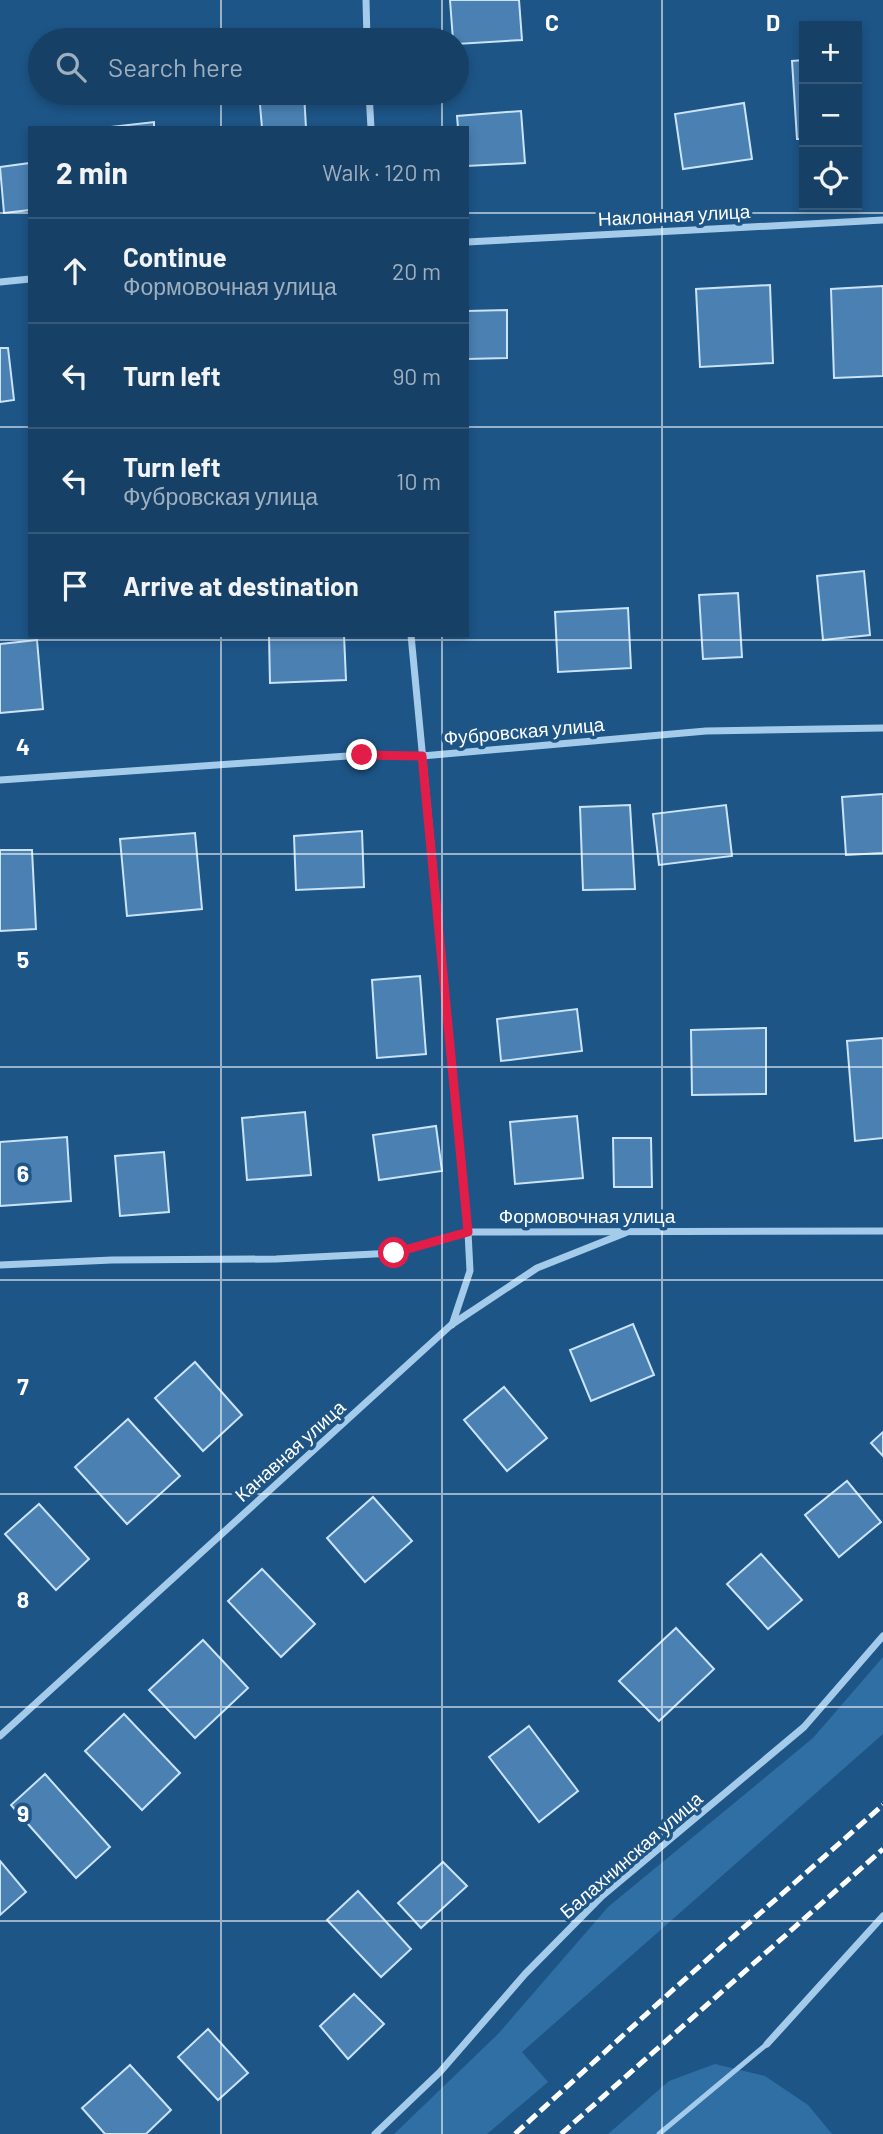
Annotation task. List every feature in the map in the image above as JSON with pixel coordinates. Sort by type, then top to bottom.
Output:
[{"type":"street","points":[[366,0],[367,28]]},
{"type":"street","points":[[370,105],[371,126]]},
{"type":"street","name":"Наклонная улица","points":[[469,242],[883,220]]},
{"type":"street","points":[[0,282],[28,279]]},
{"type":"street","points":[[411,637],[468,1232],[470,1272],[451,1325]]},
{"type":"street","name":"Фубровская улица","points":[[0,780],[362,755],[422,756],[706,731],[883,727]]},
{"type":"street","name":"Канавная улица","points":[[0,1736],[451,1325],[537,1268],[629,1231]]},
{"type":"street","name":"Формовочная улица","points":[[0,1265],[113,1260],[275,1259],[394,1253],[468,1232],[883,1231]]},
{"type":"street","name":"Балахнинская улица","points":[[375,2134],[440,2072],[525,1974],[602,1896],[804,1727],[883,1636]]},
{"type":"street","points":[[767,2044],[883,1916]]},
{"type":"lane","points":[[659,2134],[767,2044]]},
{"type":"shaded area","points":[[883,1657],[883,1734],[522,2052],[548,2082],[487,2134],[394,2134],[498,2034],[608,1907],[813,1738]]},
{"type":"shaded area","points":[[715,2064],[765,2076],[808,2105],[832,2134],[608,2134],[669,2081]]},
{"type":"building","points":[[450,0],[519,0],[522,40],[469,43],[469,28],[452,28]]},
{"type":"building","points":[[799,60],[799,139],[797,139],[792,61]]},
{"type":"building","points":[[744,103],[752,159],[683,169],[675,114]]},
{"type":"building","points":[[260,105],[305,105],[306,126],[262,126]]},
{"type":"building","points":[[521,111],[525,163],[469,166],[469,126],[458,126],[457,116]]},
{"type":"building","points":[[154,122],[154,126],[119,126]]},
{"type":"building","points":[[28,163],[28,210],[4,213],[0,167]]},
{"type":"building","points":[[770,285],[773,363],[700,367],[696,289]]},
{"type":"building","points":[[883,286],[883,376],[834,378],[831,289]]},
{"type":"building","points":[[507,310],[507,358],[469,359],[469,311]]},
{"type":"building","points":[[0,348],[8,348],[14,400],[0,402]]},
{"type":"building","points":[[864,571],[870,635],[823,640],[817,576]]},
{"type":"building","points":[[738,593],[742,657],[703,659],[699,595]]},
{"type":"building","points":[[628,608],[631,668],[558,672],[555,612]]},
{"type":"building","points":[[269,637],[344,637],[346,680],[270,683]]},
{"type":"building","points":[[37,640],[43,709],[0,713],[0,644]]},
{"type":"building","points":[[883,794],[883,853],[846,855],[842,797]]},
{"type":"building","points":[[630,805],[635,889],[583,890],[580,807]]},
{"type":"building","points":[[726,805],[732,856],[659,865],[653,814]]},
{"type":"building","points":[[362,831],[364,887],[296,890],[294,836]]},
{"type":"building","points":[[195,833],[202,909],[127,916],[120,839]]},
{"type":"building","points":[[0,850],[32,850],[36,929],[0,931]]},
{"type":"building","points":[[420,976],[426,1054],[377,1058],[372,980]]},
{"type":"building","points":[[577,1009],[582,1051],[501,1061],[497,1019]]},
{"type":"building","points":[[766,1028],[766,1094],[692,1095],[691,1030]]},
{"type":"building","points":[[883,1038],[883,1138],[855,1141],[847,1041]]},
{"type":"building","points":[[305,1112],[311,1175],[247,1180],[242,1118]]},
{"type":"building","points":[[577,1116],[583,1178],[515,1184],[510,1122]]},
{"type":"building","points":[[436,1126],[442,1171],[379,1180],[373,1135]]},
{"type":"building","points":[[67,1137],[71,1201],[0,1206],[0,1142]]},
{"type":"building","points":[[613,1138],[651,1138],[652,1187],[614,1187]]},
{"type":"building","points":[[164,1152],[169,1212],[120,1216],[115,1156]]},
{"type":"building","points":[[633,1324],[654,1375],[591,1401],[570,1350]]},
{"type":"building","points":[[195,1362],[242,1415],[203,1451],[155,1398]]},
{"type":"building","points":[[504,1387],[547,1438],[507,1471],[464,1420]]},
{"type":"building","points":[[128,1419],[180,1476],[127,1524],[75,1467]]},
{"type":"building","points":[[883,1432],[883,1456],[871,1443]]},
{"type":"building","points":[[847,1481],[881,1522],[839,1557],[805,1515]]},
{"type":"building","points":[[373,1497],[412,1541],[365,1582],[327,1538]]},
{"type":"building","points":[[39,1504],[89,1559],[56,1590],[5,1534]]},
{"type":"building","points":[[761,1554],[802,1600],[768,1629],[727,1584]]},
{"type":"building","points":[[262,1569],[315,1624],[281,1657],[228,1601]]},
{"type":"building","points":[[676,1628],[714,1669],[659,1721],[619,1681]]},
{"type":"building","points":[[203,1640],[248,1688],[195,1738],[149,1690]]},
{"type":"building","points":[[124,1714],[180,1773],[142,1810],[85,1751]]},
{"type":"building","points":[[529,1726],[578,1791],[539,1822],[489,1757]]},
{"type":"building","points":[[45,1774],[110,1847],[76,1878],[11,1805]]},
{"type":"building","points":[[0,1861],[26,1892],[0,1915]]},
{"type":"building","points":[[443,1862],[467,1886],[421,1928],[398,1903]]},
{"type":"building","points":[[358,1891],[411,1949],[381,1977],[327,1920]]},
{"type":"building","points":[[354,1994],[384,2024],[348,2059],[320,2026]]},
{"type":"building","points":[[208,2029],[248,2073],[218,2100],[178,2057]]},
{"type":"building","points":[[130,2065],[171,2110],[146,2134],[105,2134],[82,2108]]},
{"type":"railway","points":[[515,2134],[675,1988],[883,1805]]},
{"type":"railway","points":[[561,2134],[883,1849]]},
{"type":"route","points":[[362,755],[422,756],[468,1232],[394,1253]]}]
